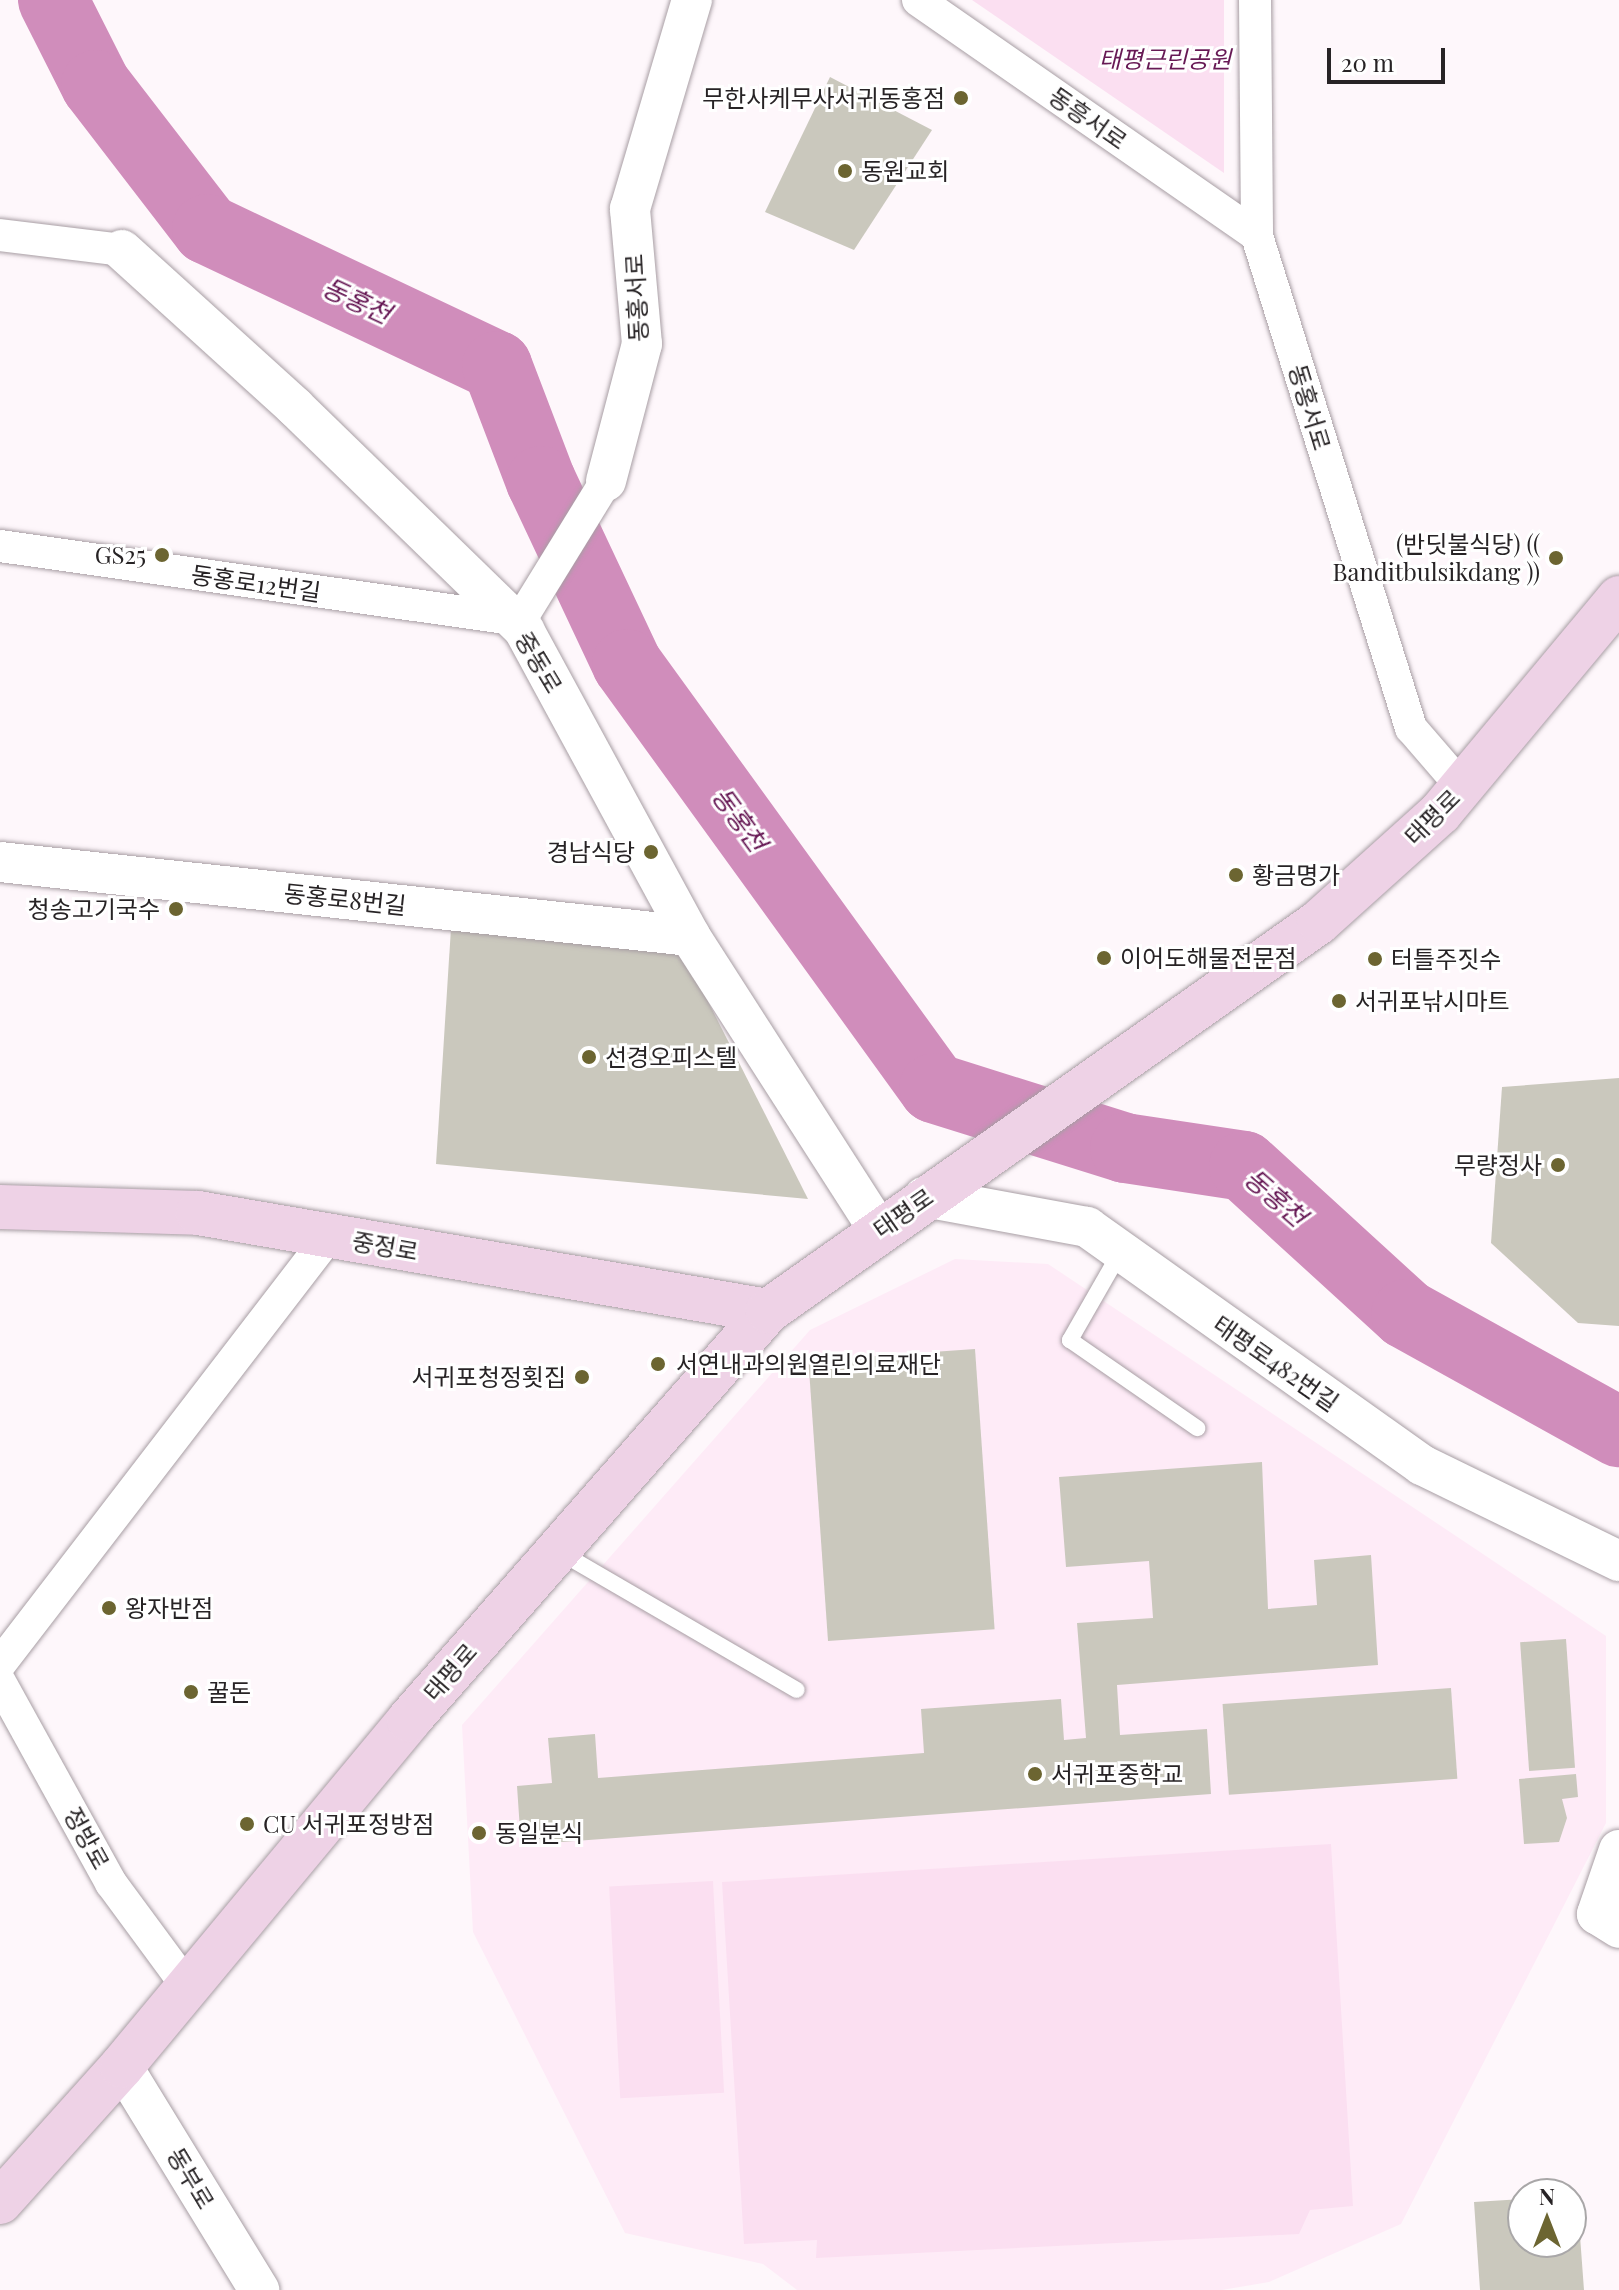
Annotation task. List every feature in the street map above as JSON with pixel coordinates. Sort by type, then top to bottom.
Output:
[{"type":"main road","name":"태평로","points":[[0,2202],[122,2066],[557,1551],[768,1311],[1319,922],[1462,787],[1614,614]]},
{"type":"main road","name":"중정로","points":[[0,1207],[198,1213],[768,1311]]},
{"type":"street","name":"동홍서로","points":[[515,622],[606,481],[642,344],[630,209],[692,0]]},
{"type":"street","name":"동흥서로","points":[[918,0],[1257,236]]},
{"type":"street","name":"동홍서로","points":[[1255,0],[1257,236],[1411,728],[1462,787]]},
{"type":"street","name":"중동로","points":[[0,235],[122,250],[295,407],[515,622],[690,936],[879,1230]]},
{"type":"street","name":"동홍로12번길","points":[[0,546],[515,622]]},
{"type":"street","name":"동홍로8번길","points":[[0,862],[690,936]]},
{"type":"street","name":"태평로482번길","points":[[934,1191],[1087,1227],[1422,1465],[1619,1561]]},
{"type":"street","points":[[0,1664],[329,1236]]},
{"type":"street","name":"정방로","points":[[0,1682],[111,1883],[187,1986]]},
{"type":"street","points":[[1619,1850],[1597,1914],[1619,1928]]},
{"type":"street","name":"동부로","points":[[122,2066],[259,2290]]},
{"type":"lane","points":[[1121,1251],[1070,1340],[1197,1428]]},
{"type":"lane","points":[[557,1551],[797,1690]]},
{"type":"shaded area","name":"서귀포중학교","points":[[955,1259],[1048,1264],[1606,1636],[1606,1823],[1401,2224],[1269,2282],[1222,2290],[797,2290],[763,2264],[625,2233],[473,1932],[462,1725],[810,1330]]},
{"type":"green space","name":"태평근린공원","points":[[972,0],[1224,0],[1224,173]]},
{"type":"green space","points":[[1331,1844],[1353,2206],[1310,2210],[1299,2234],[816,2258],[817,2240],[744,2244],[722,1882]]},
{"type":"green space","points":[[713,1881],[724,2093],[620,2098],[609,1886]]},
{"type":"building","name":"동원교회","points":[[830,77],[932,130],[854,250],[765,212]]},
{"type":"building","name":"선경오피스텔","points":[[451,928],[682,950],[808,1199],[436,1164]]},
{"type":"building","name":"무량정사","points":[[1619,1078],[1619,1326],[1578,1323],[1491,1243],[1502,1087]]},
{"type":"building","points":[[975,1349],[995,1629],[828,1641],[808,1361]]},
{"type":"building","points":[[1262,1462],[1268,1609],[1317,1605],[1314,1560],[1371,1555],[1378,1665],[1117,1685],[1120,1735],[1207,1729],[1211,1794],[521,1845],[517,1786],[552,1783],[548,1738],[595,1734],[598,1778],[924,1753],[921,1709],[1061,1699],[1064,1740],[1086,1738],[1077,1623],[1153,1618],[1149,1561],[1066,1567],[1059,1477]]},
{"type":"building","points":[[1566,1639],[1575,1768],[1529,1771],[1520,1642]]},
{"type":"building","points":[[1451,1688],[1457,1779],[1229,1795],[1223,1704]]},
{"type":"building","points":[[1576,1774],[1578,1797],[1562,1799],[1567,1818],[1559,1842],[1524,1844],[1519,1779]]},
{"type":"building","points":[[1507,2200],[1507,2258],[1582,2258],[1584,2290],[1480,2290],[1474,2202]]},
{"type":"waterway","name":"동홍천","points":[[53,0],[96,85],[207,229],[497,366],[541,481],[627,664],[934,1088],[1125,1148],[1244,1166],[1406,1314],[1619,1432]]},
{"type":"place","name":"무한사케무사서귀동홍점","points":[[961,98]]},
{"type":"place","name":"동원교회","points":[[845,171]]},
{"type":"place","name":"GS25","points":[[162,555]]},
{"type":"place","name":"(반딧불식당) (( Banditbulsikdang ))","points":[[1556,558]]},
{"type":"place","name":"경남식당","points":[[651,852]]},
{"type":"place","name":"황금명가","points":[[1236,875]]},
{"type":"place","name":"청송고기국수","points":[[176,909]]},
{"type":"place","name":"이어도해물전문점","points":[[1104,958]]},
{"type":"place","name":"터틀주짓수","points":[[1375,959]]},
{"type":"place","name":"서귀포낚시마트","points":[[1339,1001]]},
{"type":"place","name":"선경오피스텔","points":[[589,1057]]},
{"type":"place","name":"무량정사","points":[[1558,1165]]},
{"type":"place","name":"서연내과의원열린의료재단","points":[[658,1364]]},
{"type":"place","name":"서귀포청정횟집","points":[[582,1377]]},
{"type":"place","name":"왕자반점","points":[[109,1608]]},
{"type":"place","name":"꿀돈","points":[[191,1692]]},
{"type":"place","name":"서귀포중학교","points":[[1035,1774]]},
{"type":"place","name":"CU 서귀포정방점","points":[[247,1824]]},
{"type":"place","name":"동일분식","points":[[479,1833]]}]
